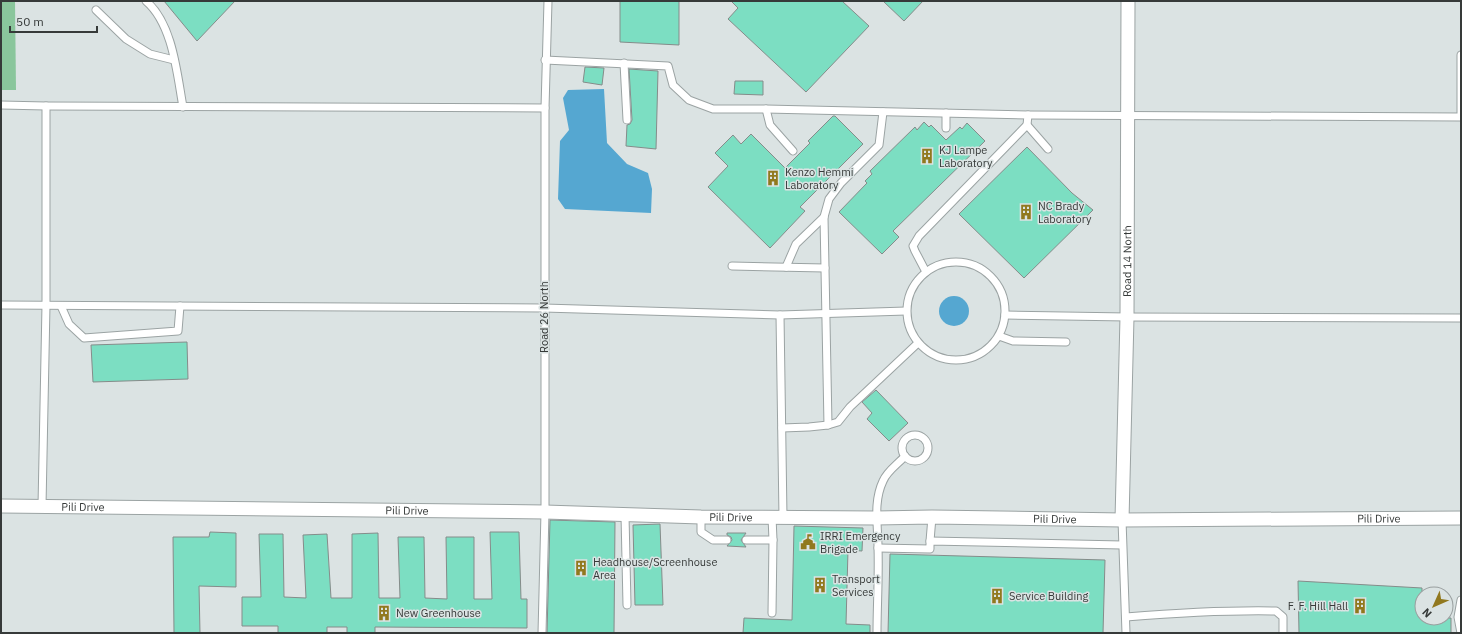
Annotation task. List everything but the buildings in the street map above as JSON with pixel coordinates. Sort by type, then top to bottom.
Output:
[{"type":"street","name":"Road 14 North","points":[[1122,520],[1127,317],[1128,1]]},
{"type":"street","name":"Pili Drive","points":[[1,506],[545,512],[701,517],[932,517],[1122,520],[1461,518]]},
{"type":"lane","points":[[146,1],[164,25],[174,60],[184,107]]},
{"type":"lane","name":"Road 26 North","points":[[542,633],[545,512],[545,60],[548,1]]},
{"type":"lane","points":[[96,10],[126,39],[150,54],[174,60]]},
{"type":"lane","points":[[545,60],[668,66],[673,85],[689,100],[713,109],[1028,115],[1461,117],[1461,56]]},
{"type":"lane","points":[[624,63],[627,120]]},
{"type":"lane","points":[[1,105],[545,108]]},
{"type":"lane","points":[[42,506],[46,305],[46,106]]},
{"type":"lane","points":[[766,109],[770,125],[792,151]]},
{"type":"lane","points":[[828,425],[824,217],[829,199],[841,182],[879,145],[883,112]]},
{"type":"lane","points":[[946,113],[946,128]]},
{"type":"lane","points":[[926,272],[914,251],[913,246],[919,236],[1027,125],[1028,115]]},
{"type":"lane","points":[[1027,125],[1048,149]]},
{"type":"lane","points":[[786,267],[796,244],[824,217]]},
{"type":"lane","points":[[956,262],[972,265],[986,272],[997,284],[1003,299],[1005,315],[999,336],[989,348],[976,357],[960,360],[945,359],[930,353],[918,343],[912,334],[906,311],[912,289],[916,282],[926,272],[940,264],[956,262]]},
{"type":"lane","points":[[732,266],[825,268]]},
{"type":"lane","points":[[1,305],[544,308],[780,315],[906,311]]},
{"type":"lane","points":[[61,306],[69,324],[84,338],[178,331],[180,306]]},
{"type":"lane","points":[[772,613],[773,540],[778,517],[782,428],[780,315]]},
{"type":"lane","points":[[1005,315],[1461,318]]},
{"type":"lane","points":[[999,336],[1013,341],[1066,342]]},
{"type":"lane","points":[[782,428],[828,425],[838,422],[850,407],[918,343]]},
{"type":"lane","points":[[877,633],[878,548],[876,518],[878,495],[883,480],[905,456]]},
{"type":"lane","points":[[625,515],[627,605]]},
{"type":"lane","points":[[701,517],[701,532],[713,540],[727,540]]},
{"type":"lane","points":[[878,548],[930,549],[932,517]]},
{"type":"lane","points":[[1122,520],[1126,633]]},
{"type":"lane","points":[[746,540],[773,540]]},
{"type":"lane","points":[[930,541],[1122,545]]},
{"type":"lane","points":[[1461,600],[1458,617],[1461,633]]},
{"type":"lane","points":[[1126,617],[1194,612],[1276,611],[1283,617],[1284,633]]},
{"type":"green space","points":[[1,1],[15,1],[16,90],[1,90]]},
{"type":"water","points":[[604,89],[607,143],[627,164],[648,173],[652,189],[651,213],[565,209],[558,199],[560,141],[569,130],[563,98],[568,90]]},
{"type":"water","points":[[954,296],[965,300],[969,311],[965,322],[954,326],[943,322],[939,311],[943,300]]},
{"type":"place","name":"KJ Lampe Laboratory","points":[[927,156]]},
{"type":"place","name":"Kenzo Hemmi Laboratory","points":[[773,178]]},
{"type":"place","name":"NC Brady Laboratory","points":[[1026,212]]},
{"type":"place","name":"IRRI Emergency Brigade","points":[[808,542]]},
{"type":"place","name":"Headhouse/Screenhouse Area","points":[[581,568]]},
{"type":"place","name":"Transport Services","points":[[820,585]]},
{"type":"place","name":"Service Building","points":[[997,596]]},
{"type":"place","name":"F. F. Hill Hall","points":[[1360,606]]},
{"type":"place","name":"New Greenhouse","points":[[384,613]]}]
